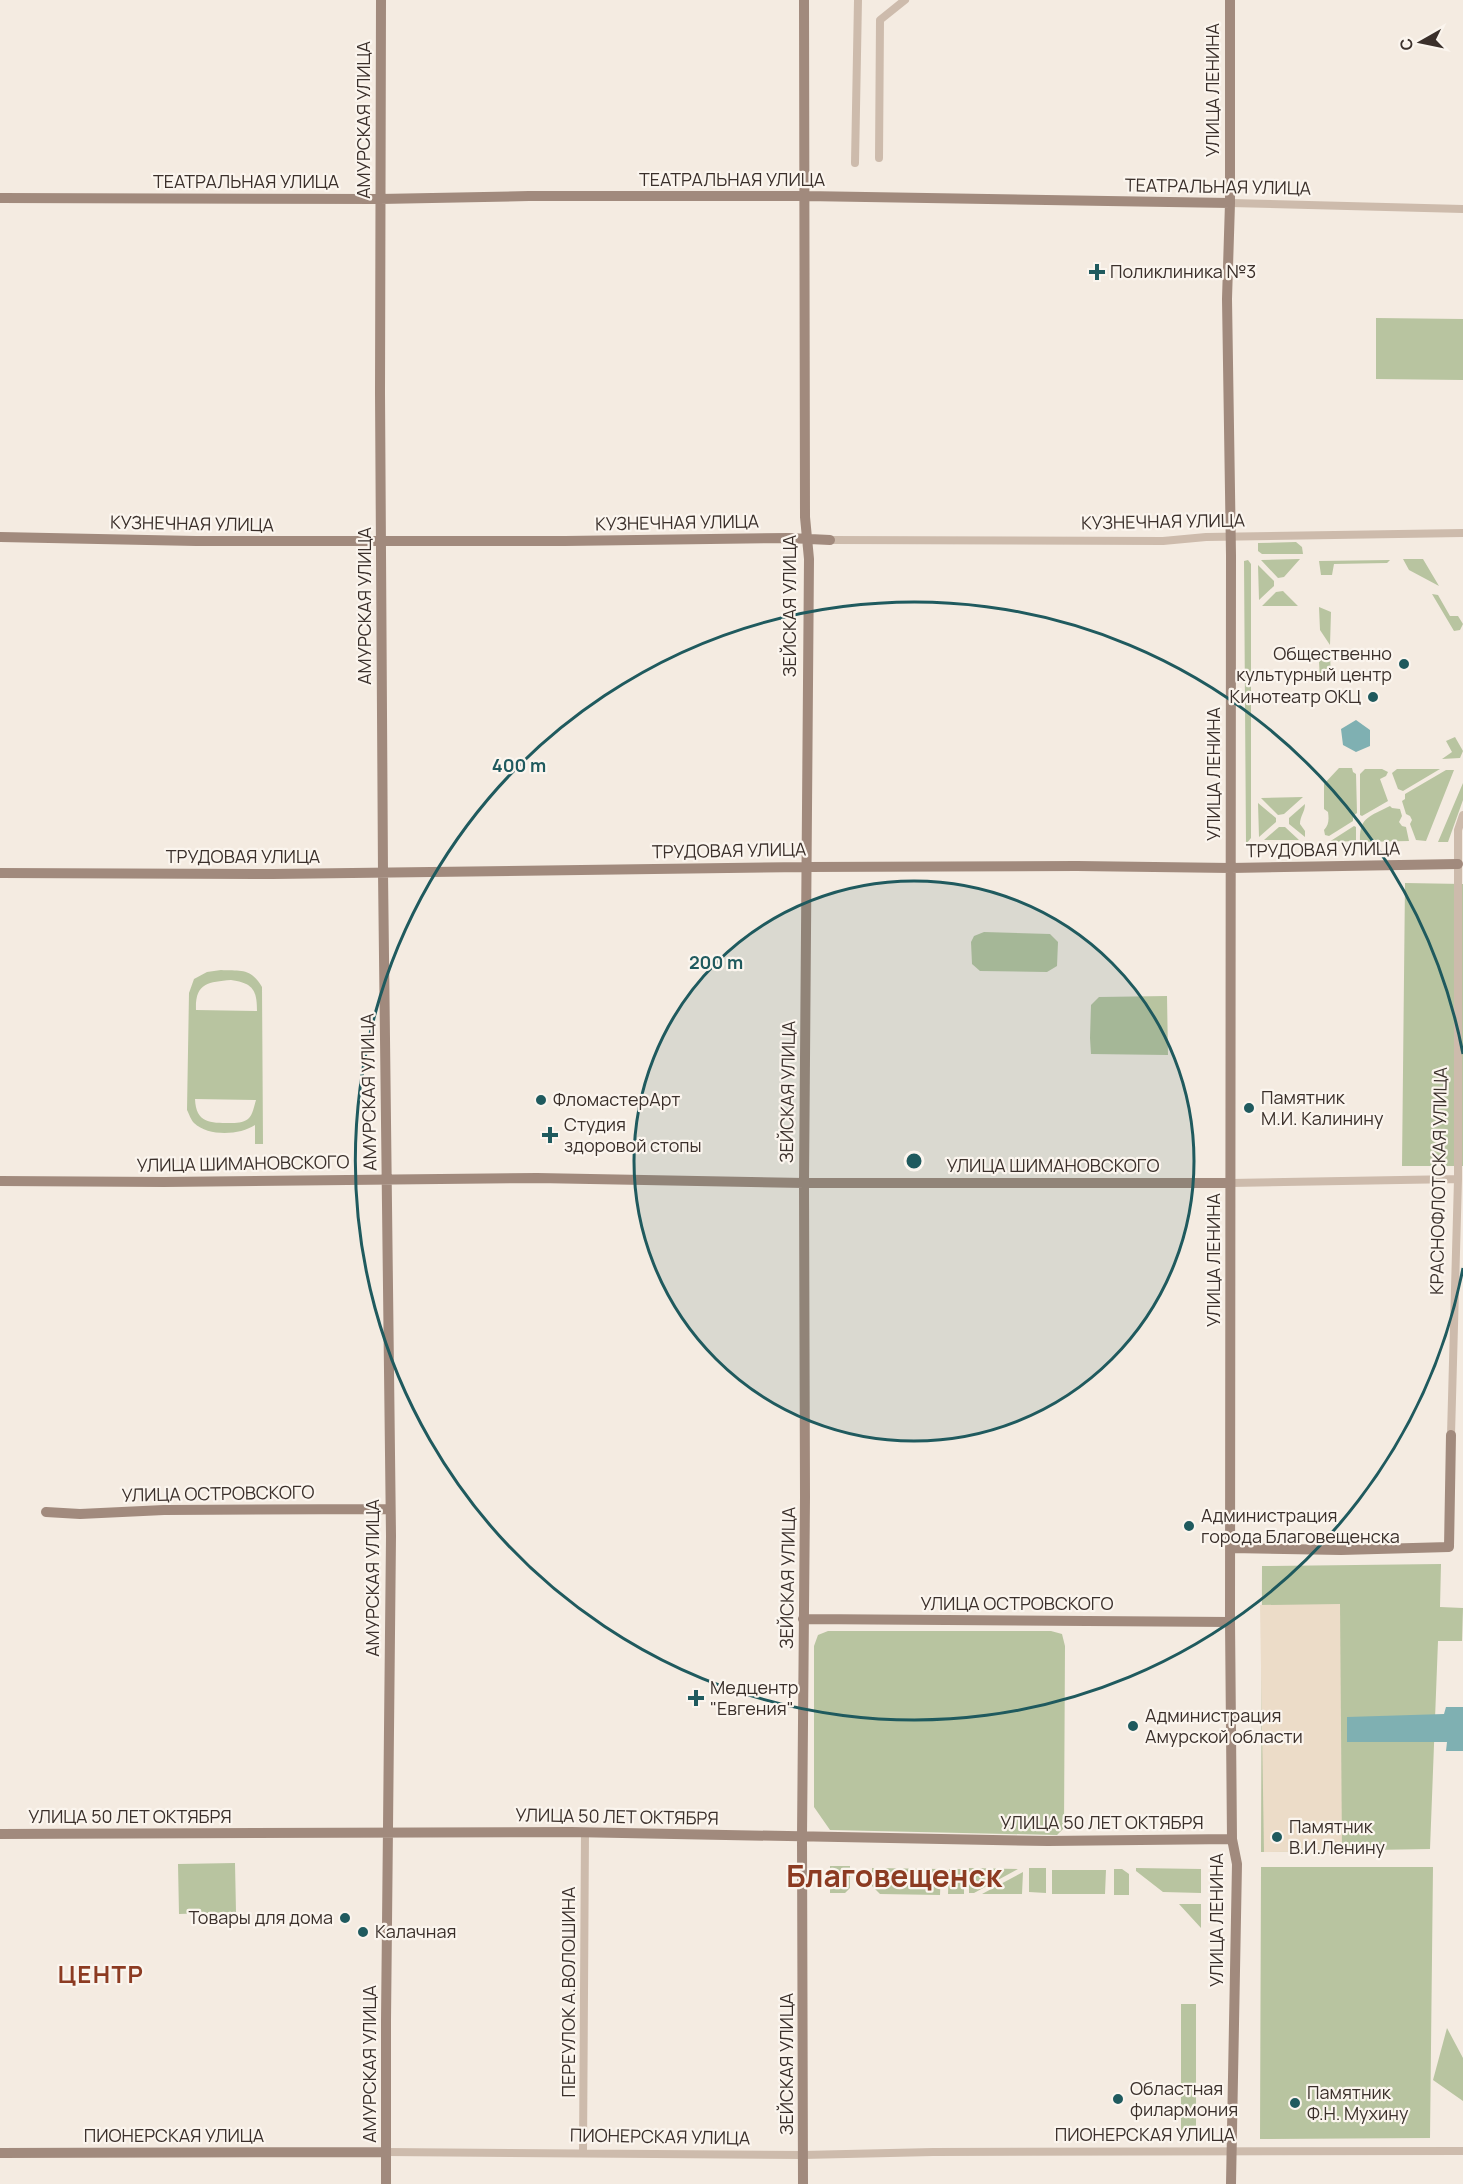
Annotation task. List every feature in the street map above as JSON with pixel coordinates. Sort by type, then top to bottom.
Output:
[{"type":"street","name":"АМУРСКАЯ УЛИЦА","points":[[381,0],[381,541],[390,1509],[386,2184]]},
{"type":"street","name":"ЗЕЙСКАЯ УЛИЦА","points":[[803,2184],[802,1837],[808,540],[805,505],[804,0]]},
{"type":"street","points":[[855,163],[858,0]]},
{"type":"street","points":[[879,158],[880,20],[905,0]]},
{"type":"street","name":"УЛИЦА ЛЕНИНА","points":[[1230,0],[1230,203],[1227,322],[1231,538],[1230,1622],[1232,1839],[1237,1864],[1231,2184]]},
{"type":"street","name":"ТЕАТРАЛЬНАЯ УЛИЦА","points":[[0,198],[380,199],[530,196],[805,196],[1463,209]]},
{"type":"street","name":"КУЗНЕЧНАЯ УЛИЦА","points":[[0,537],[196,541],[640,541],[789,538],[808,540],[1163,541],[1206,537],[1463,533]]},
{"type":"street","name":"КРАСНОФЛОТСКАЯ УЛИЦА","points":[[1231,1548],[1341,1550],[1449,1547],[1458,1179],[1458,830],[1463,815]]},
{"type":"street","name":"ТРУДОВАЯ УЛИЦА","points":[[0,873],[273,874],[807,867],[1231,868],[1458,864]]},
{"type":"street","name":"УЛИЦА ШИМАНОВСКОГО","points":[[0,1181],[164,1182],[537,1178],[804,1183],[1230,1183],[1458,1179]]},
{"type":"street","name":"УЛИЦА ОСТРОВСКОГО","points":[[46,1512],[80,1514],[164,1510],[390,1509]]},
{"type":"street","name":"УЛИЦА ОСТРОВСКОГО","points":[[803,1619],[1230,1622]]},
{"type":"street","name":"УЛИЦА 50 ЛЕТ ОКТЯБРЯ","points":[[0,1834],[585,1832],[1048,1840],[1232,1839]]},
{"type":"street","name":"ПЕРЕУЛОК А.ВОЛОШИНА","points":[[583,2153],[585,1832]]},
{"type":"street","name":"ПИОНЕРСКАЯ УЛИЦА","points":[[0,2153],[386,2152],[803,2155],[933,2152],[1463,2151]]},
{"type":"green space","points":[[1376,318],[1463,319],[1463,380],[1376,379]]},
{"type":"green space","points":[[1296,542],[1302,547],[1303,554],[1262,554],[1258,551],[1258,543]]},
{"type":"green space","points":[[1300,559],[1284,577],[1278,578],[1261,560]]},
{"type":"green space","points":[[1403,559],[1423,559],[1439,586],[1409,570]]},
{"type":"green space","points":[[1248,560],[1251,564],[1251,838],[1246,844],[1244,561]]},
{"type":"green space","points":[[1390,560],[1387,563],[1334,564],[1332,575],[1321,575],[1319,561]]},
{"type":"green space","points":[[1258,565],[1274,581],[1274,586],[1259,600]]},
{"type":"green space","points":[[1283,591],[1298,606],[1262,606],[1276,592]]},
{"type":"green space","points":[[1432,594],[1438,595],[1450,616],[1458,616],[1463,624],[1460,630],[1454,631]]},
{"type":"green space","points":[[1319,607],[1331,612],[1330,645],[1320,630]]},
{"type":"green space","points":[[1330,652],[1331,680],[1323,680],[1320,679],[1319,662]]},
{"type":"green space","points":[[1455,737],[1463,751],[1460,758],[1442,759],[1452,752],[1446,741]]},
{"type":"green space","points":[[1339,768],[1352,768],[1356,774],[1357,813],[1353,816],[1353,821],[1329,836],[1325,835],[1324,830],[1328,824],[1328,812],[1324,809],[1324,784]]},
{"type":"green space","points":[[1365,769],[1382,769],[1388,772],[1380,779],[1388,801],[1362,816],[1360,815],[1360,774]]},
{"type":"green space","points":[[1397,769],[1440,769],[1403,791],[1398,789],[1392,773]]},
{"type":"green space","points":[[1446,770],[1454,770],[1426,841],[1416,840],[1410,824],[1412,820],[1406,814],[1402,801],[1405,799],[1405,794]]},
{"type":"green space","points":[[1463,783],[1463,800],[1448,842],[1438,842]]},
{"type":"green space","points":[[1303,797],[1284,814],[1278,815],[1261,798]]},
{"type":"green space","points":[[1258,803],[1276,818],[1276,822],[1259,837]]},
{"type":"green space","points":[[1305,804],[1300,824],[1305,831],[1305,837],[1289,824],[1289,818]]},
{"type":"green space","points":[[1390,806],[1400,809],[1402,816],[1399,822],[1406,827],[1409,841],[1360,842],[1361,827],[1367,819]]},
{"type":"green space","points":[[1354,826],[1356,827],[1356,841],[1329,842]]},
{"type":"green space","points":[[1279,827],[1285,827],[1299,840],[1264,840]]},
{"type":"green space","points":[[1405,883],[1463,884],[1463,1166],[1402,1166]]},
{"type":"green space","points":[[984,932],[1050,934],[1058,942],[1057,966],[1047,972],[980,971],[972,964],[971,942],[974,936]]},
{"type":"green space","points":[[221,970],[245,972],[254,976],[262,987],[263,1144],[255,1144],[255,1125],[241,1131],[224,1133],[208,1131],[194,1123],[187,1110],[189,993],[194,979],[207,972]],"holes":[[[231,980],[244,983],[252,989],[255,993],[257,1011],[196,1010],[198,994],[204,986]],[[195,1099],[255,1100],[256,1100],[248,1119],[223,1123],[210,1122],[201,1117]]]},
{"type":"green space","points":[[1167,996],[1168,1055],[1091,1054],[1091,1005],[1099,997]]},
{"type":"green space","points":[[1441,1564],[1440,1607],[1463,1608],[1462,1641],[1438,1641],[1430,1849],[1261,1852],[1262,1566]]},
{"type":"green space","points":[[828,1631],[1051,1631],[1062,1634],[1065,1646],[1064,1828],[1057,1835],[830,1830],[814,1807],[814,1646],[818,1635]]},
{"type":"green space","points":[[235,1863],[236,1912],[179,1914],[178,1864]]},
{"type":"green space","points":[[830,1866],[850,1866],[850,1888],[845,1893],[830,1893]]},
{"type":"green space","points":[[1261,1867],[1433,1867],[1430,2138],[1260,2139]]},
{"type":"green space","points":[[872,1868],[941,1869],[940,1895],[880,1894],[872,1886]]},
{"type":"green space","points":[[969,1868],[1018,1869],[974,1893],[969,1893]]},
{"type":"green space","points":[[1029,1868],[1046,1868],[1046,1893],[1029,1892]]},
{"type":"green space","points":[[1136,1868],[1201,1869],[1201,1893],[1163,1892],[1136,1871]]},
{"type":"green space","points":[[949,1869],[964,1869],[964,1894],[948,1894]]},
{"type":"green space","points":[[1114,1869],[1122,1869],[1129,1874],[1129,1895],[1114,1895]]},
{"type":"green space","points":[[1052,1870],[1106,1870],[1105,1894],[1052,1894]]},
{"type":"green space","points":[[1023,1872],[1022,1894],[982,1894]]},
{"type":"green space","points":[[1179,1904],[1201,1904],[1201,1928]]},
{"type":"green space","points":[[1181,2004],[1196,2004],[1196,2132],[1181,2132]]},
{"type":"green space","points":[[1447,2028],[1463,2058],[1463,2101],[1433,2080]]},
{"type":"shaded area","points":[[1340,1604],[1342,1851],[1264,1852],[1260,1605]]},
{"type":"water","points":[[1356,720],[1370,730],[1370,746],[1356,752],[1343,745],[1341,729]]},
{"type":"water","points":[[1446,1707],[1463,1707],[1463,1751],[1446,1751],[1447,1742],[1347,1742],[1347,1717],[1444,1714]]},
{"type":"place","name":"Поликлиника №3","points":[[1097,272]]},
{"type":"place","name":"Общественно культурный центр","points":[[1404,664]]},
{"type":"place","name":"Кинотеатр ОКЦ","points":[[1373,697]]},
{"type":"place","name":"ФломастерАрт","points":[[541,1100]]},
{"type":"place","name":"Памятник М.И. Калинину","points":[[1249,1108]]},
{"type":"place","name":"Студия здоровой стопы","points":[[550,1135]]},
{"type":"place","name":"Администрация города Благовещенска","points":[[1189,1526]]},
{"type":"place","name":"Медцентр \"Евгения\"","points":[[696,1698]]},
{"type":"place","name":"Администрация Амурской области","points":[[1133,1726]]},
{"type":"place","name":"Памятник В.И.Ленину","points":[[1277,1837]]},
{"type":"place","name":"Товары для дома","points":[[345,1918]]},
{"type":"place","name":"Калачная","points":[[363,1932]]},
{"type":"place","name":"Областная филармония","points":[[1118,2099]]},
{"type":"place","name":"Памятник Ф.Н. Мухину","points":[[1295,2103]]},
{"type":"district","name":"Благовещенск","points":[[894,1877]]},
{"type":"district","name":"ЦЕНТР","points":[[101,1975]]}]
